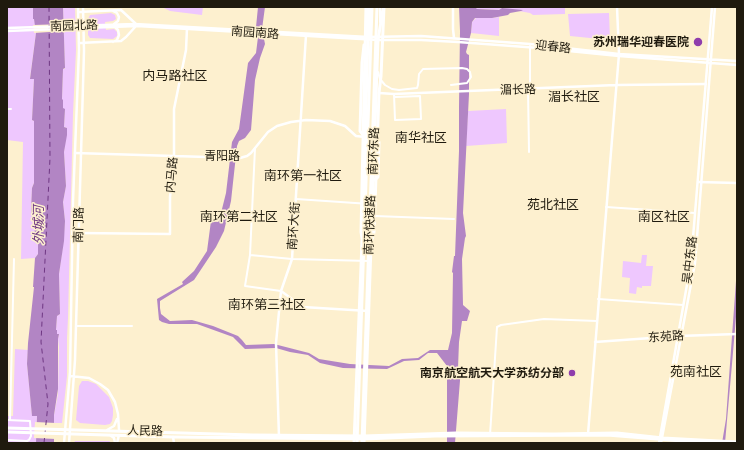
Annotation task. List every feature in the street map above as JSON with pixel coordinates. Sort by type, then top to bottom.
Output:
[{"type":"main road","name":"南门路","points":[[64,443],[70,376],[79,44],[78,7]]},
{"type":"main road","name":"南门路","points":[[69,443],[75,377],[84,43],[83,7]]},
{"type":"main road","points":[[362,259],[365,88],[369,7]]},
{"type":"main road","name":"南环快速路","points":[[355,440],[369,7]]},
{"type":"main road","points":[[377,7],[377,38]]},
{"type":"main road","name":"南环快速路","points":[[364,440],[377,7]]},
{"type":"main road","points":[[370,260],[374,232],[379,93],[383,40],[383,7]]},
{"type":"main road","name":"南环东路","points":[[364,440],[377,38],[383,7]]},
{"type":"main road","points":[[453,7],[454,38]]},
{"type":"main road","points":[[588,435],[619,55],[617,7]]},
{"type":"main road","name":"吴中东路","points":[[661,440],[695,263],[706,84],[710,59],[714,7]]},
{"type":"main road","points":[[110,10],[116,12],[119,16],[118,21],[113,26],[118,29],[119,35],[117,40],[111,42]]},
{"type":"main road","points":[[78,12],[122,10],[139,25],[134,28],[122,41],[79,44]]},
{"type":"main road","name":"南园南路","points":[[139,25],[367,38]]},
{"type":"main road","name":"南园北路","points":[[7,30],[139,25]]},
{"type":"main road","name":"内马路","points":[[79,233],[170,234],[170,197],[174,155],[174,109],[186,50],[187,28]]},
{"type":"main road","name":"南环大街","points":[[279,437],[276,343],[282,291],[292,259],[306,35]]},
{"type":"main road","name":"迎春路","points":[[367,38],[377,38],[383,36],[459,38],[530,44],[619,55],[737,61]]},
{"type":"main road","points":[[366,137],[360,131],[362,63],[367,38]]},
{"type":"main road","name":"南环东路","points":[[355,440],[366,137],[367,38]]},
{"type":"main road","name":"迎春路","points":[[377,38],[383,40],[458,42],[709,64],[737,65]]},
{"type":"main road","name":"吴中东路","points":[[680,336],[691,262],[709,64]]},
{"type":"main road","name":"湄长路","points":[[379,93],[394,96],[470,91],[616,85],[706,84]]},
{"type":"main road","points":[[373,183],[378,177],[379,93]]},
{"type":"main road","name":"青阳路","points":[[75,153],[240,158],[247,156],[272,129],[285,123],[300,121],[330,121],[345,126],[356,136],[374,138]]},
{"type":"main road","points":[[699,182],[737,183]]},
{"type":"main road","points":[[282,291],[303,307],[369,311]]},
{"type":"main road","name":"东苑路","points":[[595,342],[680,336],[737,334]]},
{"type":"main road","points":[[70,376],[89,378],[104,386],[113,397],[118,414],[119,430]]},
{"type":"main road","points":[[107,430],[114,426],[118,414]]},
{"type":"main road","name":"人民路","points":[[7,428],[119,430],[355,440],[456,434],[490,434],[617,436],[661,440]]},
{"type":"main road","name":"人民路","points":[[7,432],[173,437],[279,437]]},
{"type":"main road","points":[[108,434],[113,437],[116,443]]},
{"type":"main road","points":[[116,443],[119,435]]},
{"type":"main road","points":[[173,437],[174,443]]},
{"type":"main road","points":[[661,440],[737,442]]},
{"type":"main road","points":[[661,440],[707,443]]},
{"type":"street","points":[[383,7],[378,69],[380,79],[385,86],[392,89],[415,88],[418,85],[421,70],[466,68],[471,73],[471,77],[468,82],[451,85]]},
{"type":"street","points":[[529,152],[528,89],[530,84],[530,44]]},
{"type":"street","points":[[394,96],[420,96],[421,119],[395,120],[394,96]]},
{"type":"street","points":[[255,148],[250,255],[245,286],[282,291]]},
{"type":"street","points":[[296,199],[372,204]]},
{"type":"street","points":[[606,207],[695,213]]},
{"type":"street","points":[[372,215],[454,219]]},
{"type":"street","points":[[250,255],[292,259],[370,260]]},
{"type":"street","points":[[7,440],[27,441],[31,436],[30,421],[9,420],[14,258]]},
{"type":"street","points":[[598,299],[684,306]]},
{"type":"street","points":[[490,434],[497,327],[501,325],[544,319],[597,321]]},
{"type":"street","points":[[76,326],[132,326]]},
{"type":"shaded area","points":[[7,7],[33,7],[33,19],[35,23],[36,33],[30,78],[34,79],[32,120],[34,121],[34,183],[32,188],[31,210],[35,236],[38,236],[38,254],[35,258],[21,259],[23,142],[7,140]]},
{"type":"shaded area","points":[[63,7],[75,7],[76,50],[73,113],[67,376],[62,423],[54,423],[58,394],[59,334],[57,334],[56,330],[57,316],[60,314],[59,274],[65,221],[63,202],[66,186],[64,152],[67,128],[64,127],[65,109],[63,109],[62,99],[63,69],[65,69]]},
{"type":"shaded area","points":[[162,7],[203,7],[202,15],[170,11]]},
{"type":"shaded area","points":[[475,7],[613,7],[565,8],[565,14],[533,15],[530,13],[502,8],[499,10],[477,9]]},
{"type":"shaded area","points":[[111,13],[115,15],[116,19],[105,22],[106,30],[114,29],[117,32],[117,36],[113,39],[90,38],[88,35],[88,19],[90,15]]},
{"type":"shaded area","points":[[609,13],[610,40],[570,36],[568,14]]},
{"type":"shaded area","points":[[477,17],[499,17],[499,36],[471,33],[472,22]]},
{"type":"shaded area","points":[[506,109],[507,143],[466,146],[468,111]]},
{"type":"shaded area","points":[[642,255],[647,255],[646,266],[653,266],[651,286],[642,286],[642,288],[637,287],[636,294],[629,293],[630,278],[622,277],[623,261],[641,263]]},
{"type":"shaded area","points":[[15,349],[28,350],[27,364],[32,415],[37,415],[36,443],[7,443],[7,416],[13,416]]},
{"type":"shaded area","points":[[82,381],[88,381],[96,384],[109,397],[113,408],[112,421],[110,424],[80,423],[76,420],[79,386]]},
{"type":"shaded area","points":[[75,441],[109,441],[112,443],[74,443]]},
{"type":"water","name":"外城河","points":[[33,7],[63,7],[65,68],[63,69],[62,99],[63,108],[65,109],[64,127],[67,128],[64,152],[66,186],[63,202],[65,221],[64,241],[59,274],[60,314],[57,316],[56,330],[57,334],[59,334],[58,389],[54,415],[54,443],[36,443],[37,416],[32,416],[27,364],[35,258],[38,254],[38,237],[35,236],[31,210],[32,188],[34,183],[34,121],[32,120],[34,79],[30,79],[36,33],[33,19]]},
{"type":"water","points":[[258,7],[265,7],[262,29],[265,44],[255,80],[251,130],[245,138],[239,141],[237,146],[231,201],[224,231],[216,247],[194,280],[160,301],[161,314],[170,321],[192,320],[213,326],[238,336],[246,345],[274,344],[309,353],[319,359],[350,364],[389,366],[402,359],[418,358],[430,350],[448,350],[452,333],[452,272],[455,256],[459,151],[459,7],[523,10],[492,18],[475,18],[472,22],[466,52],[469,55],[469,94],[463,213],[466,236],[462,259],[463,305],[470,311],[467,321],[462,321],[459,342],[458,368],[461,368],[455,443],[447,443],[447,366],[437,353],[428,353],[419,360],[404,361],[387,369],[343,368],[320,363],[308,355],[276,348],[245,349],[233,337],[197,324],[169,324],[159,320],[157,299],[183,284],[182,282],[194,271],[207,251],[211,221],[219,221],[226,193],[232,142],[239,129],[248,63],[256,53],[258,37],[255,37]]},
{"type":"water","points":[[737,267],[737,305],[732,364],[725,443],[722,443],[726,419]]},
{"type":"pier","points":[[65,24],[65,31],[34,33],[33,25]]},
{"type":"pier","points":[[35,422],[56,423],[56,439],[34,438]]},
{"type":"ferry route","points":[[44,443],[48,404],[41,342],[50,158],[49,7]]},
{"type":"place","name":"苏州瑞华迎春医院","points":[[698,42]]},
{"type":"place","name":"南京航空航天大学苏纺分部","points":[[572,373]]},
{"type":"district","name":"内马路社区","points":[[175,76]]},
{"type":"district","name":"湄长社区","points":[[574,97]]},
{"type":"district","name":"南华社区","points":[[421,138]]},
{"type":"district","name":"南环第一社区","points":[[303,176]]},
{"type":"district","name":"苑北社区","points":[[553,205]]},
{"type":"district","name":"南环第二社区","points":[[239,217]]},
{"type":"district","name":"南区社区","points":[[664,217]]},
{"type":"district","name":"南环第三社区","points":[[267,305]]},
{"type":"district","name":"苑南社区","points":[[696,372]]}]
